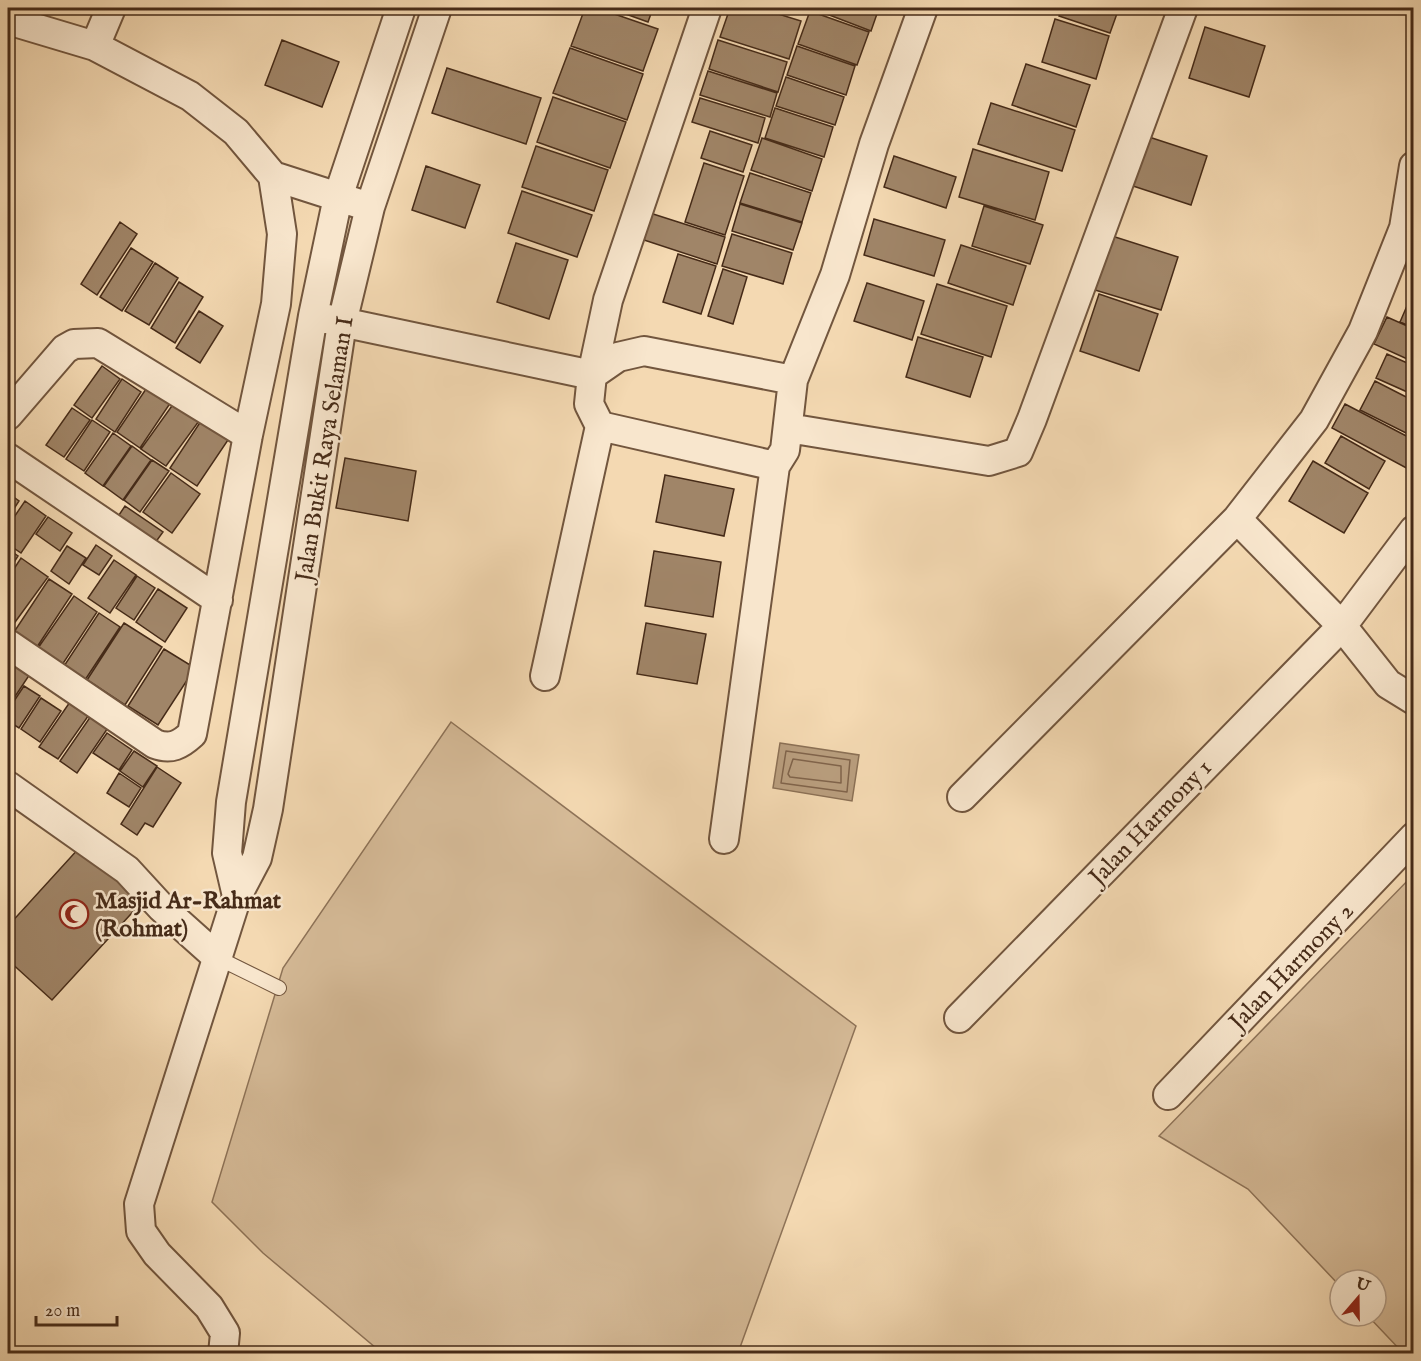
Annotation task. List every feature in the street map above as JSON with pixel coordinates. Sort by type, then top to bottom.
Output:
[{"type":"street","points":[[95,46],[111,8]]},
{"type":"street","name":"Jalan Bukit Raya Selaman I","points":[[237,896],[227,853],[231,802],[313,316],[338,196],[401,8]]},
{"type":"street","name":"Jalan Bukit Raya Selaman I","points":[[223,1353],[225,1333],[209,1307],[158,1254],[141,1231],[139,1204],[237,896],[257,858],[268,809],[342,323],[370,207],[437,8]]},
{"type":"street","points":[[545,676],[600,426],[589,404],[592,375],[608,300],[707,8]]},
{"type":"street","points":[[724,839],[775,466],[785,450],[793,380],[835,274],[874,144],[923,8]]},
{"type":"street","points":[[788,428],[989,461],[1018,452],[1184,8]]},
{"type":"street","points":[[8,20],[95,46],[190,96],[236,132],[273,176],[282,234],[276,304],[248,435],[192,734],[176,746],[165,747],[155,744],[8,644]]},
{"type":"street","points":[[962,797],[1237,519],[1314,420],[1363,331],[1404,228],[1413,166]]},
{"type":"street","points":[[273,176],[370,207]]},
{"type":"street","points":[[313,316],[592,375],[618,357],[644,351],[793,380]]},
{"type":"street","points":[[8,415],[65,349],[74,344],[98,343],[248,435]]},
{"type":"street","points":[[600,426],[775,466]]},
{"type":"street","points":[[8,459],[218,600]]},
{"type":"street","points":[[1237,519],[1342,626],[1388,684],[1413,700]]},
{"type":"street","name":"Jalan Harmony 1","points":[[958,1018],[1342,626],[1413,530]]},
{"type":"street","points":[[8,786],[82,836],[126,870],[161,908],[218,958]]},
{"type":"street","name":"Jalan Harmony 2","points":[[1168,1095],[1413,837]]},
{"type":"lane","points":[[218,958],[279,988]]},
{"type":"shaded area","points":[[451,722],[856,1026],[738,1353],[382,1353],[263,1253],[212,1202],[283,968]]},
{"type":"shaded area","points":[[1413,875],[1414,1353],[1404,1354],[1379,1328],[1388,1328],[1388,1268],[1328,1268],[1328,1273],[1248,1189],[1159,1136]]},
{"type":"water","points":[[780,743],[859,755],[852,801],[773,788]]},
{"type":"building","points":[[585,8],[597,8],[658,29],[643,71],[571,46]]},
{"type":"building","points":[[609,8],[653,8],[648,22]]},
{"type":"building","points":[[730,8],[759,8],[801,21],[789,59],[720,37]]},
{"type":"building","points":[[811,8],[879,8],[871,31]]},
{"type":"building","points":[[1062,8],[1119,8],[1110,33],[1059,16]]},
{"type":"building","points":[[810,11],[869,32],[857,65],[798,44]]},
{"type":"building","points":[[1055,19],[1109,36],[1096,79],[1042,62]]},
{"type":"building","points":[[1205,27],[1265,46],[1249,97],[1189,78]]},
{"type":"building","points":[[282,40],[339,62],[322,107],[265,85]]},
{"type":"building","points":[[718,40],[787,62],[778,92],[709,69]]},
{"type":"building","points":[[797,46],[855,66],[846,95],[787,75]]},
{"type":"building","points":[[570,48],[643,74],[627,120],[553,93]]},
{"type":"building","points":[[1026,64],[1090,85],[1076,127],[1012,105]]},
{"type":"building","points":[[447,68],[541,98],[526,144],[432,113]]},
{"type":"building","points":[[708,71],[777,93],[770,117],[700,95]]},
{"type":"building","points":[[786,77],[844,97],[835,125],[776,106]]},
{"type":"building","points":[[553,97],[626,122],[610,168],[537,142]]},
{"type":"building","points":[[700,98],[765,118],[758,143],[692,122]]},
{"type":"building","points":[[991,103],[1075,130],[1062,171],[978,144]]},
{"type":"building","points":[[775,108],[833,127],[824,157],[765,138]]},
{"type":"building","points":[[710,131],[752,145],[743,172],[701,158]]},
{"type":"building","points":[[1146,136],[1207,156],[1191,205],[1130,185]]},
{"type":"building","points":[[762,138],[822,159],[812,191],[751,170]]},
{"type":"building","points":[[536,146],[608,170],[594,211],[522,187]]},
{"type":"building","points":[[973,149],[1049,172],[1035,220],[959,197]]},
{"type":"building","points":[[894,156],[956,177],[946,208],[884,187]]},
{"type":"building","points":[[704,163],[744,176],[725,235],[685,222]]},
{"type":"building","points":[[426,166],[480,185],[465,228],[412,210]]},
{"type":"building","points":[[750,173],[811,193],[802,222],[740,203]]},
{"type":"building","points":[[522,191],[592,215],[577,257],[508,233]]},
{"type":"building","points":[[740,204],[802,223],[793,250],[732,231]]},
{"type":"building","points":[[984,206],[1043,225],[1030,264],[972,246]]},
{"type":"building","points":[[650,213],[725,237],[717,264],[641,239]]},
{"type":"building","points":[[874,219],[945,240],[934,276],[864,255]]},
{"type":"building","points":[[120,222],[137,234],[97,295],[81,284]]},
{"type":"building","points":[[732,234],[792,253],[783,284],[722,266]]},
{"type":"building","points":[[1112,236],[1178,257],[1161,310],[1095,290]]},
{"type":"building","points":[[516,243],[568,260],[549,319],[497,302]]},
{"type":"building","points":[[961,245],[1026,266],[1013,305],[948,283]]},
{"type":"building","points":[[131,248],[153,262],[122,311],[100,297]]},
{"type":"building","points":[[678,254],[716,266],[701,314],[663,302]]},
{"type":"building","points":[[155,263],[178,278],[149,325],[125,311]]},
{"type":"building","points":[[723,269],[747,277],[733,324],[708,316]]},
{"type":"building","points":[[179,282],[203,297],[175,343],[151,328]]},
{"type":"building","points":[[867,283],[924,301],[912,340],[854,321]]},
{"type":"building","points":[[937,284],[1007,306],[991,357],[921,334]]},
{"type":"building","points":[[1414,293],[1414,328],[1400,322]]},
{"type":"building","points":[[1099,294],[1158,314],[1139,371],[1080,351]]},
{"type":"building","points":[[199,311],[223,326],[200,363],[176,348]]},
{"type":"building","points":[[1387,317],[1414,329],[1414,362],[1374,344]]},
{"type":"building","points":[[918,337],[983,357],[970,397],[906,377]]},
{"type":"building","points":[[1387,354],[1414,366],[1414,395],[1376,378]]},
{"type":"building","points":[[102,366],[120,379],[92,418],[74,405]]},
{"type":"building","points":[[122,379],[141,392],[115,432],[96,419]]},
{"type":"building","points":[[1375,381],[1414,401],[1414,437],[1360,410]]},
{"type":"building","points":[[148,386],[171,402],[140,448],[117,432]]},
{"type":"building","points":[[174,403],[199,421],[166,466],[141,449]]},
{"type":"building","points":[[1345,404],[1414,440],[1412,471],[1332,428]]},
{"type":"building","points":[[72,408],[90,420],[64,457],[46,445]]},
{"type":"building","points":[[92,420],[110,432],[84,471],[66,459]]},
{"type":"building","points":[[201,421],[228,440],[197,486],[170,468]]},
{"type":"building","points":[[113,433],[131,446],[103,486],[85,473]]},
{"type":"building","points":[[1341,436],[1385,461],[1369,489],[1325,463]]},
{"type":"building","points":[[132,446],[151,460],[123,500],[104,486]]},
{"type":"building","points":[[345,458],[416,471],[408,521],[336,508]]},
{"type":"building","points":[[152,460],[169,471],[140,512],[124,500]]},
{"type":"building","points":[[1313,461],[1368,493],[1344,533],[1289,501]]},
{"type":"building","points":[[171,473],[200,494],[172,533],[143,512]]},
{"type":"building","points":[[665,475],[734,489],[724,536],[656,522]]},
{"type":"building","points":[[8,493],[19,501],[8,518]]},
{"type":"building","points":[[25,501],[46,516],[21,553],[8,544],[8,526]]},
{"type":"building","points":[[125,506],[163,532],[155,543],[117,518]]},
{"type":"building","points":[[48,517],[72,533],[60,551],[36,534]]},
{"type":"building","points":[[96,545],[112,556],[99,575],[83,565]]},
{"type":"building","points":[[67,546],[86,558],[69,584],[51,571]]},
{"type":"building","points":[[8,549],[18,556],[8,572]]},
{"type":"building","points":[[654,551],[721,562],[713,617],[645,606]]},
{"type":"building","points":[[21,558],[48,577],[10,629],[8,627],[8,578]]},
{"type":"building","points":[[114,560],[136,575],[110,613],[88,598]]},
{"type":"building","points":[[137,576],[155,588],[134,620],[116,608]]},
{"type":"building","points":[[49,579],[72,594],[37,647],[14,632]]},
{"type":"building","points":[[158,589],[187,608],[165,642],[136,622]]},
{"type":"building","points":[[74,596],[97,612],[62,665],[38,648]]},
{"type":"building","points":[[99,613],[120,627],[85,680],[64,666]]},
{"type":"building","points":[[124,623],[162,647],[125,705],[87,680]]},
{"type":"building","points":[[646,623],[706,634],[697,684],[637,674]]},
{"type":"building","points":[[164,649],[195,668],[158,725],[128,706]]},
{"type":"building","points":[[11,662],[30,674],[8,707],[8,666]]},
{"type":"building","points":[[24,686],[40,696],[19,728],[8,721],[8,710]]},
{"type":"building","points":[[41,698],[61,711],[40,742],[21,729]]},
{"type":"building","points":[[72,699],[91,712],[58,759],[39,747]]},
{"type":"building","points":[[93,713],[110,725],[77,773],[60,761]]},
{"type":"building","points":[[107,733],[132,750],[119,770],[93,753]]},
{"type":"building","points":[[134,751],[157,766],[143,787],[120,771]]},
{"type":"building","points":[[157,767],[181,783],[153,827],[145,823],[137,835],[121,824]]},
{"type":"building","points":[[119,773],[141,788],[129,807],[107,793]]},
{"type":"building","name":"Masjid Ar-Rahmat (Rohmat)","points":[[80,847],[141,903],[52,1000],[8,960],[8,926]]},
{"type":"place","name":"Masjid Ar-Rahmat (Rohmat)","points":[[74,914]]}]
